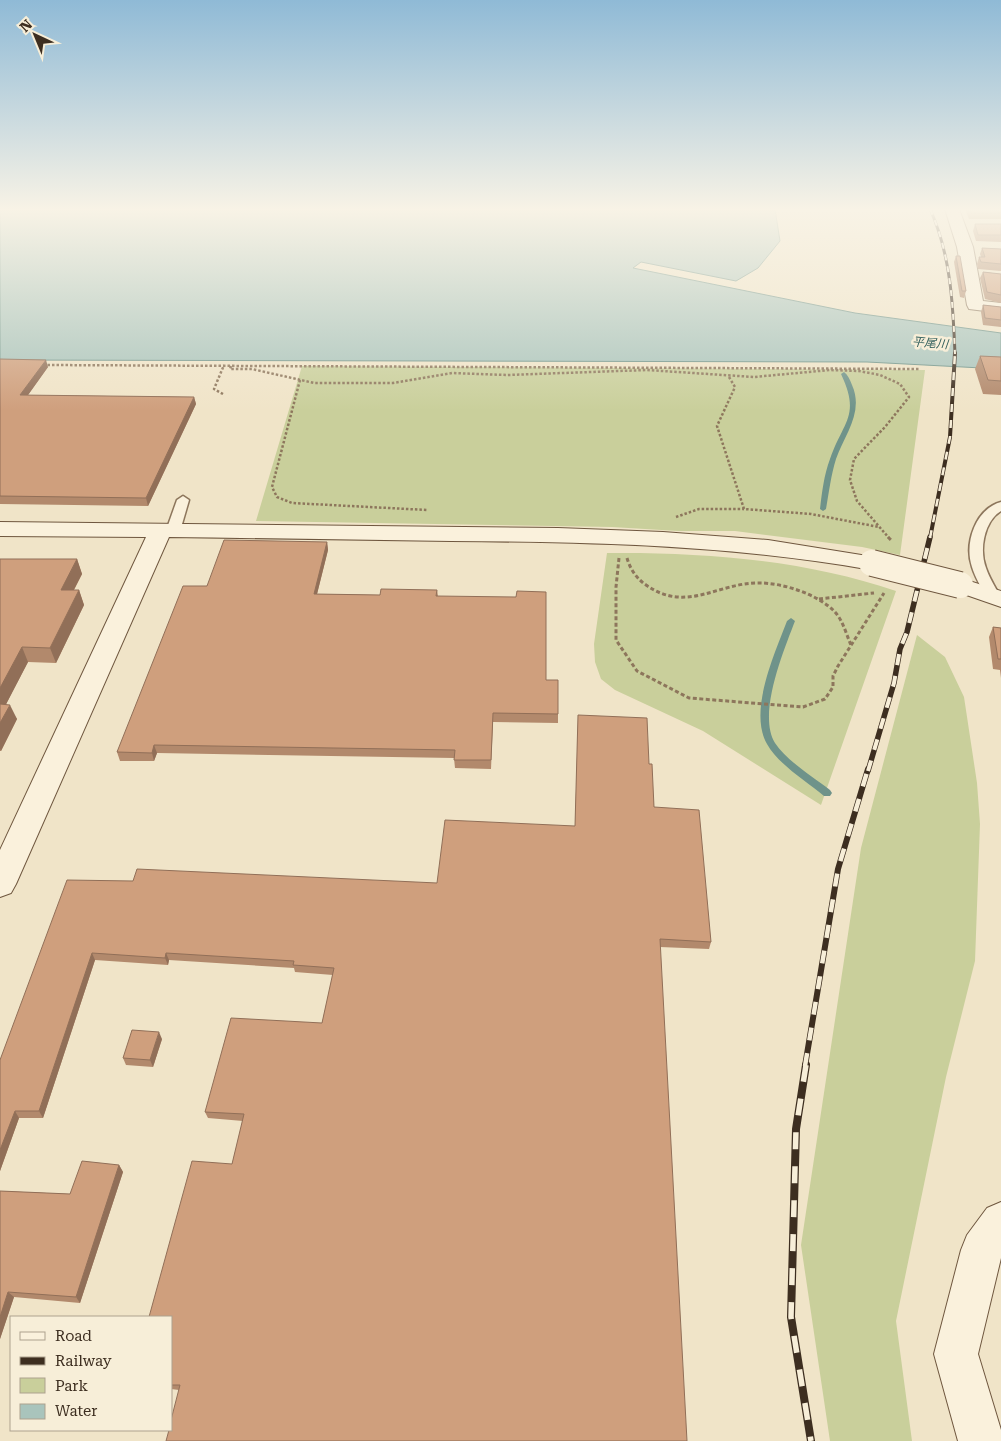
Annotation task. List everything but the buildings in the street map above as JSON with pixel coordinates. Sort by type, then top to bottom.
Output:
[{"type":"street","points":[[974,276],[975,305],[1001,308]]},
{"type":"street","points":[[0,529],[622,536],[736,543],[821,553],[872,563],[960,585],[997,598]]},
{"type":"street","points":[[0,884],[167,531]]},
{"type":"street","points":[[981,1441],[956,1354],[982,1250],[1001,1222]]},
{"type":"lane","points":[[167,531],[183,500]]},
{"type":"lane","points":[[997,598],[978,566],[977,533],[990,512],[1001,506]]},
{"type":"path","points":[[39,365],[920,369]]},
{"type":"path","points":[[223,394],[214,389],[224,366]]},
{"type":"path","points":[[231,366],[230,369],[252,369],[314,383],[393,383],[452,373],[507,375],[614,370],[647,370],[754,377],[845,370],[880,375],[900,384],[909,397],[885,427],[854,459],[850,480],[856,501],[892,541]]},
{"type":"path","points":[[729,376],[735,387],[717,426],[744,509]]},
{"type":"path","points":[[300,380],[272,487],[277,497],[292,504],[436,511]]},
{"type":"path","points":[[671,517],[680,517],[699,509],[744,509],[811,514],[879,527]]},
{"type":"path","points":[[622,536],[629,569],[651,590],[675,598],[703,596],[730,587],[760,583],[786,588],[819,599],[834,611],[842,623],[851,645]]},
{"type":"path","points":[[622,536],[616,587],[616,640],[637,671],[690,698],[803,707],[825,699],[833,687],[833,676],[884,591],[819,599]]},
{"type":"green space","points":[[302,366],[925,370],[900,555],[862,547],[735,531],[256,521]]},
{"type":"green space","points":[[607,553],[680,554],[753,560],[826,572],[896,591],[821,805],[703,731],[615,690],[601,679],[595,662],[594,644]]},
{"type":"green space","points":[[917,635],[945,657],[964,697],[977,783],[980,824],[975,961],[946,1077],[896,1321],[912,1441],[830,1441],[801,1245],[861,848]]},
{"type":"water","name":"平尾川","points":[[0,276],[674,276],[855,313],[1001,333],[1001,369],[867,362],[0,360]]},
{"type":"water","points":[[712,276],[744,276],[736,281]]},
{"type":"waterway","points":[[823,509],[833,459],[848,427],[853,409],[850,387],[844,374]]},
{"type":"waterway","points":[[791,621],[770,682],[765,715],[766,730],[774,748],[796,769],[827,793]]},
{"type":"railway","points":[[949,276],[955,353]]},
{"type":"railway","points":[[930,538],[950,437],[955,353]]},
{"type":"railway","points":[[868,771],[894,683],[900,649],[907,632],[930,537]]},
{"type":"railway","points":[[805,1066],[838,869],[868,769]]},
{"type":"railway","points":[[806,1065],[796,1129],[791,1317],[811,1441]]}]
